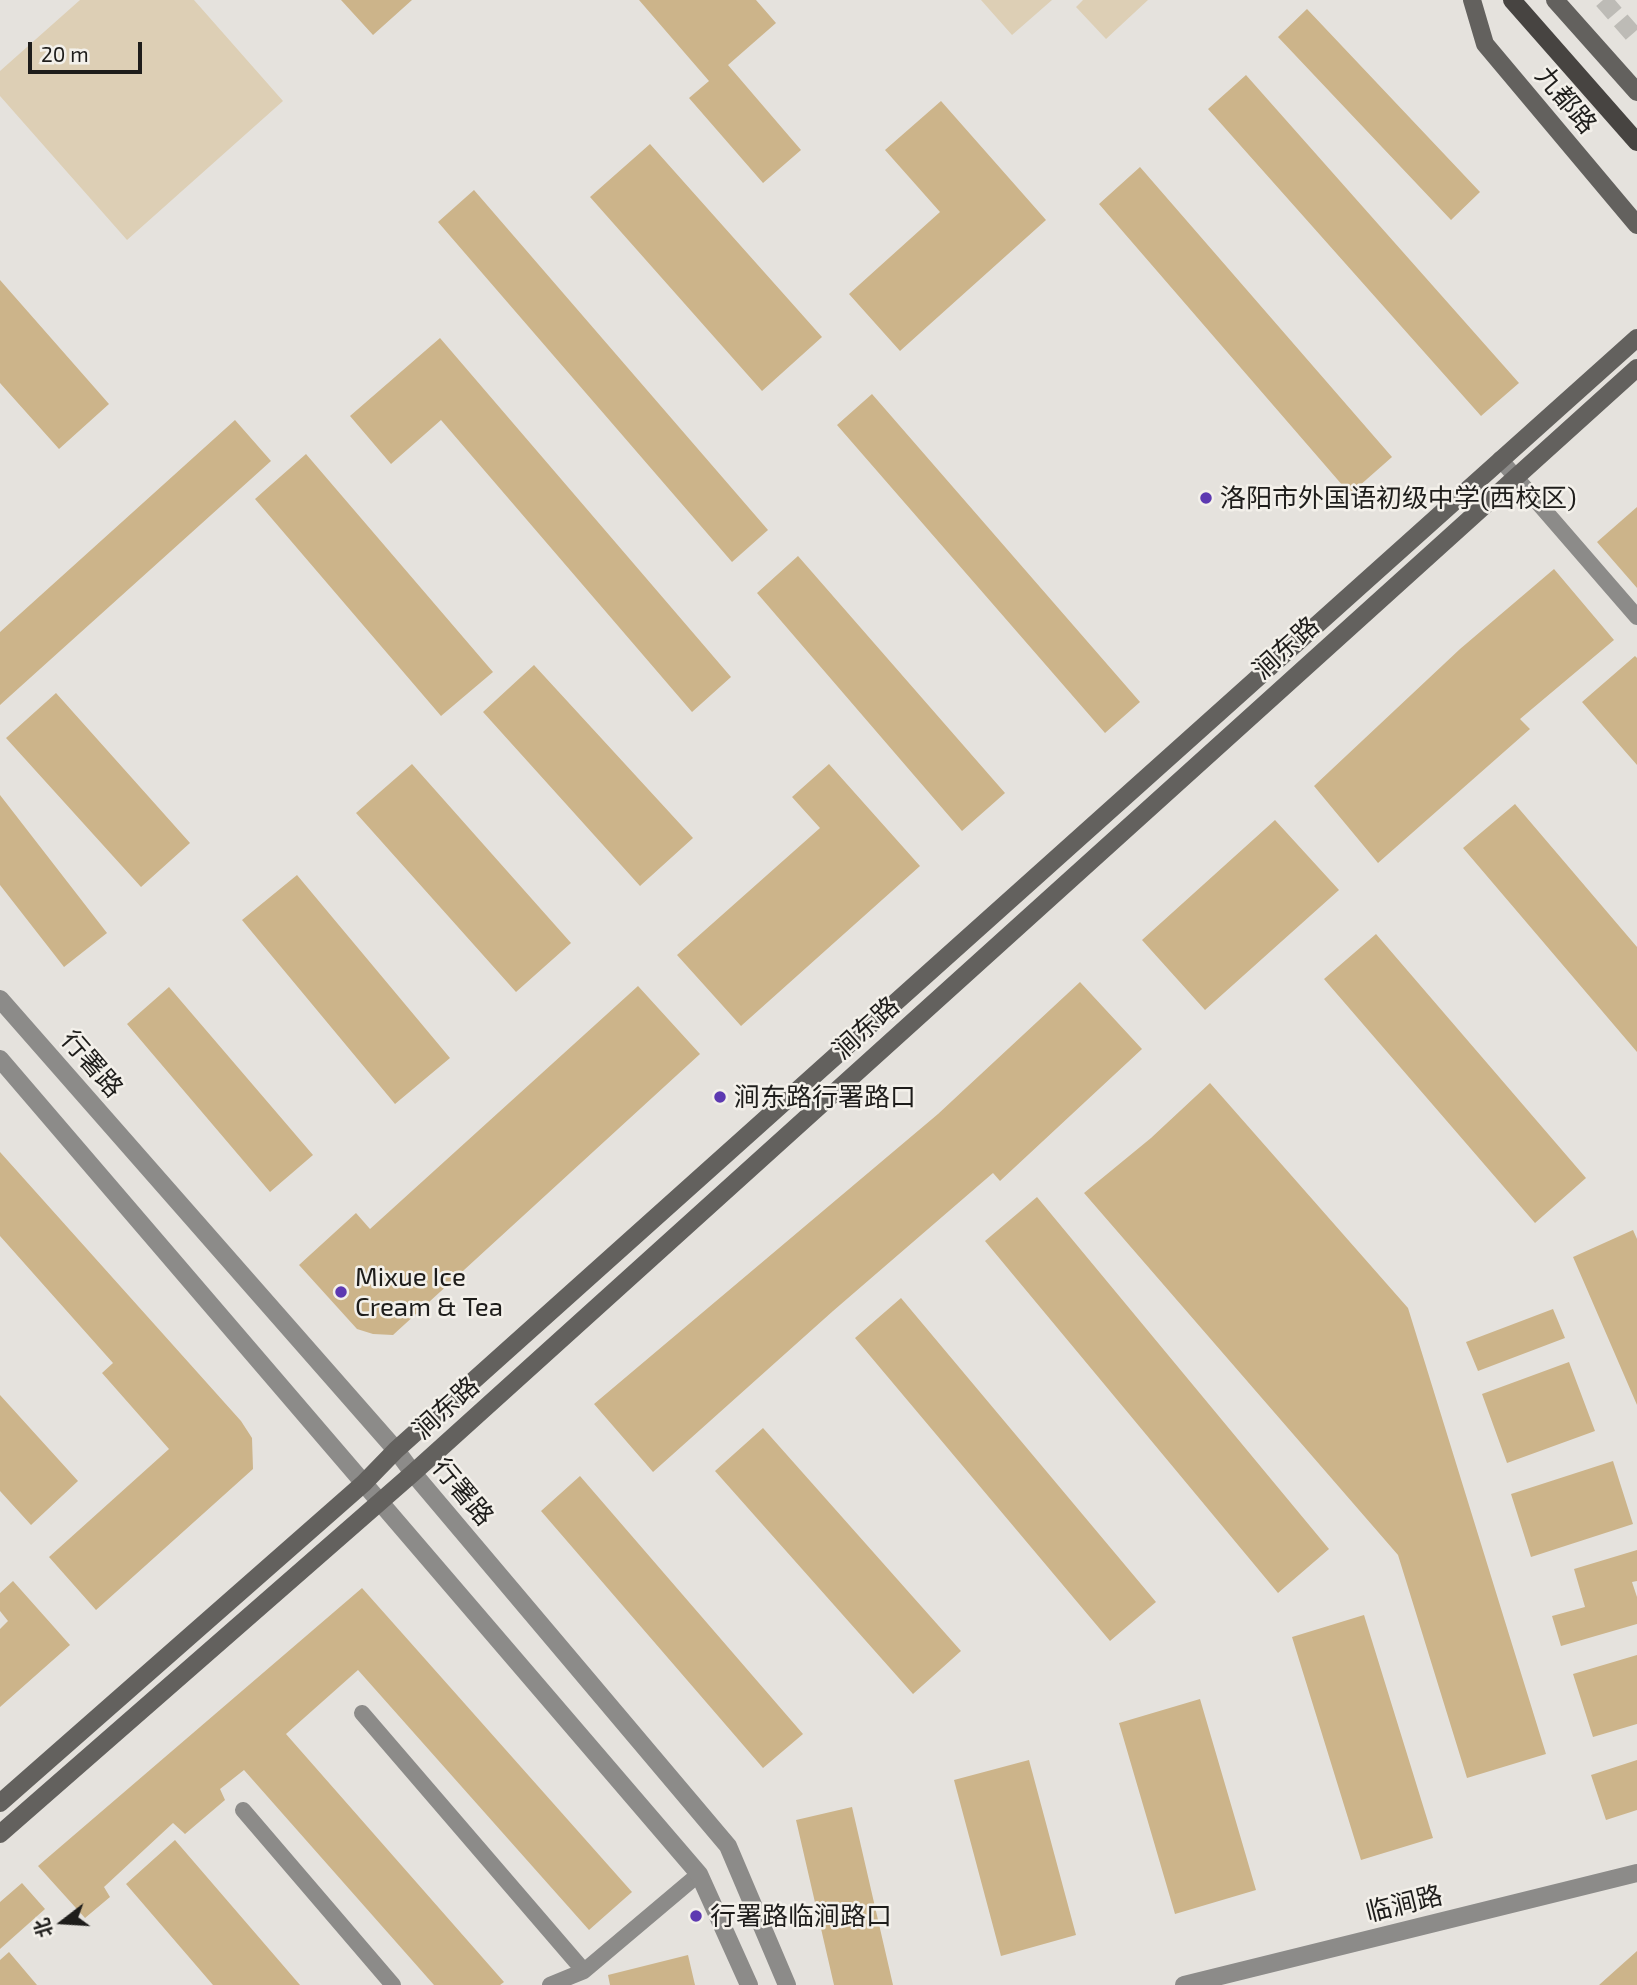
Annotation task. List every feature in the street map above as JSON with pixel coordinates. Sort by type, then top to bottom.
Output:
[{"type":"main road","points":[[1512,0],[1637,142]]},
{"type":"street","name":"九都路","points":[[1472,0],[1485,44],[1637,225]]},
{"type":"street","points":[[1555,0],[1637,92]]},
{"type":"street","name":"涧东路","points":[[0,1803],[364,1483],[396,1450],[1637,338]]},
{"type":"street","name":"涧东路","points":[[0,1834],[413,1474],[1637,368]]},
{"type":"street","name":"行署路","points":[[0,999],[396,1450],[413,1474],[728,1846],[787,1985]]},
{"type":"street","points":[[0,1059],[699,1874],[749,1985]]},
{"type":"street","name":"临涧路","points":[[1184,1985],[1637,1873]]},
{"type":"lane","points":[[1500,459],[1637,617]]},
{"type":"lane","points":[[362,1713],[584,1971]]},
{"type":"lane","points":[[243,1810],[393,1985]]},
{"type":"lane","points":[[550,1985],[584,1971],[699,1874]]},
{"type":"shaded area","points":[[80,0],[194,0],[283,101],[127,240],[0,96],[0,71]]},
{"type":"shaded area","points":[[981,0],[1052,0],[1012,35]]},
{"type":"shaded area","points":[[1083,0],[1148,0],[1106,39],[1076,7]]},
{"type":"building","points":[[341,0],[412,0],[373,35]]},
{"type":"building","points":[[639,0],[756,0],[776,23],[728,65],[801,150],[763,183],[689,98],[709,81]]},
{"type":"building","points":[[1307,9],[1480,192],[1451,220],[1278,37]]},
{"type":"building","points":[[1246,75],[1519,383],[1481,416],[1208,109]]},
{"type":"building","points":[[941,101],[1046,220],[900,351],[849,294],[940,212],[885,150]]},
{"type":"building","points":[[650,144],[822,337],[762,391],[590,197]]},
{"type":"building","points":[[1140,167],[1392,457],[1350,494],[1099,204]]},
{"type":"building","points":[[474,190],[768,530],[732,562],[438,222]]},
{"type":"building","points":[[0,280],[109,404],[59,449],[0,383]]},
{"type":"building","points":[[440,338],[731,677],[692,712],[441,420],[391,464],[350,416]]},
{"type":"building","points":[[872,394],[1140,702],[1105,733],[837,425]]},
{"type":"building","points":[[235,420],[271,461],[0,705],[0,632]]},
{"type":"building","points":[[306,454],[493,672],[441,716],[255,499]]},
{"type":"building","points":[[1637,507],[1637,588],[1597,542]]},
{"type":"building","points":[[798,556],[1005,793],[962,831],[757,593]]},
{"type":"building","points":[[1554,569],[1614,640],[1520,719],[1530,729],[1378,863],[1314,786],[1460,649]]},
{"type":"building","points":[[1635,656],[1637,658],[1637,765],[1582,702]]},
{"type":"building","points":[[534,665],[693,838],[640,886],[483,712]]},
{"type":"building","points":[[56,693],[190,843],[141,887],[6,738]]},
{"type":"building","points":[[412,764],[571,943],[516,992],[356,813]]},
{"type":"building","points":[[829,764],[920,866],[741,1026],[677,955],[820,828],[792,797]]},
{"type":"building","points":[[0,795],[107,933],[64,967],[0,885]]},
{"type":"building","points":[[1515,804],[1637,947],[1637,1052],[1463,848]]},
{"type":"building","points":[[1275,820],[1339,890],[1205,1010],[1142,940]]},
{"type":"building","points":[[297,875],[450,1058],[395,1104],[242,920]]},
{"type":"building","points":[[1376,934],[1586,1178],[1535,1223],[1324,979]]},
{"type":"building","points":[[1080,982],[1142,1049],[1000,1181],[993,1173],[653,1472],[594,1404],[938,1114]]},
{"type":"building","points":[[638,986],[700,1054],[393,1335],[373,1334],[357,1329],[299,1265],[356,1213],[370,1229]]},
{"type":"building","points":[[169,987],[313,1155],[270,1192],[127,1024]]},
{"type":"building","points":[[1210,1083],[1408,1308],[1546,1754],[1467,1778],[1398,1555],[1084,1193],[1151,1138]]},
{"type":"building","points":[[0,1152],[241,1421],[252,1438],[253,1469],[96,1610],[49,1557],[169,1449],[102,1373],[113,1363],[0,1236]]},
{"type":"building","points":[[1037,1197],[1329,1549],[1278,1593],[985,1241]]},
{"type":"building","points":[[1633,1230],[1637,1239],[1637,1405],[1573,1257]]},
{"type":"building","points":[[901,1298],[1156,1602],[1110,1641],[855,1338]]},
{"type":"building","points":[[1553,1309],[1565,1338],[1478,1371],[1466,1342]]},
{"type":"building","points":[[1569,1362],[1595,1431],[1507,1463],[1482,1394]]},
{"type":"building","points":[[0,1395],[78,1481],[31,1525],[0,1491]]},
{"type":"building","points":[[763,1428],[961,1651],[913,1694],[715,1471]]},
{"type":"building","points":[[1613,1461],[1633,1524],[1531,1557],[1511,1494]]},
{"type":"building","points":[[580,1476],[803,1734],[763,1768],[541,1511]]},
{"type":"building","points":[[1637,1550],[1637,1581],[1632,1582],[1637,1597],[1637,1624],[1561,1646],[1552,1616],[1585,1607],[1574,1569]]},
{"type":"building","points":[[13,1581],[70,1645],[0,1707],[0,1629],[8,1621],[0,1611],[0,1593]]},
{"type":"building","points":[[362,1588],[632,1892],[589,1930],[358,1670],[286,1734],[504,1982],[500,1985],[434,1985],[244,1770],[220,1789],[225,1800],[185,1834],[173,1823],[104,1887],[110,1897],[85,1918],[38,1866]]},
{"type":"building","points":[[1364,1615],[1433,1838],[1361,1860],[1292,1637]]},
{"type":"building","points":[[1637,1655],[1637,1724],[1593,1737],[1573,1674]]},
{"type":"building","points":[[1200,1699],[1256,1890],[1175,1914],[1119,1723]]},
{"type":"building","points":[[1029,1760],[1076,1935],[1001,1956],[954,1780]]},
{"type":"building","points":[[1637,1760],[1637,1810],[1606,1820],[1591,1775]]},
{"type":"building","points":[[852,1807],[893,1985],[834,1985],[796,1820]]},
{"type":"building","points":[[175,1840],[300,1985],[213,1985],[126,1884]]},
{"type":"building","points":[[22,1883],[45,1909],[0,1949],[0,1902]]},
{"type":"building","points":[[1637,1951],[1637,1985],[1599,1985]]},
{"type":"building","points":[[9,1952],[37,1985],[0,1985],[0,1960]]},
{"type":"building","points":[[688,1955],[695,1985],[610,1985],[608,1975]]},
{"type":"tunnel","points":[[1603,0],[1637,39]]},
{"type":"place","name":"洛阳市外国语初级中学(西校区)","points":[[1206,498]]},
{"type":"place","name":"涧东路行署路口","points":[[720,1097]]},
{"type":"place","name":"Mixue Ice Cream & Tea","points":[[341,1292]]},
{"type":"place","name":"行署路临涧路口","points":[[696,1916]]}]
